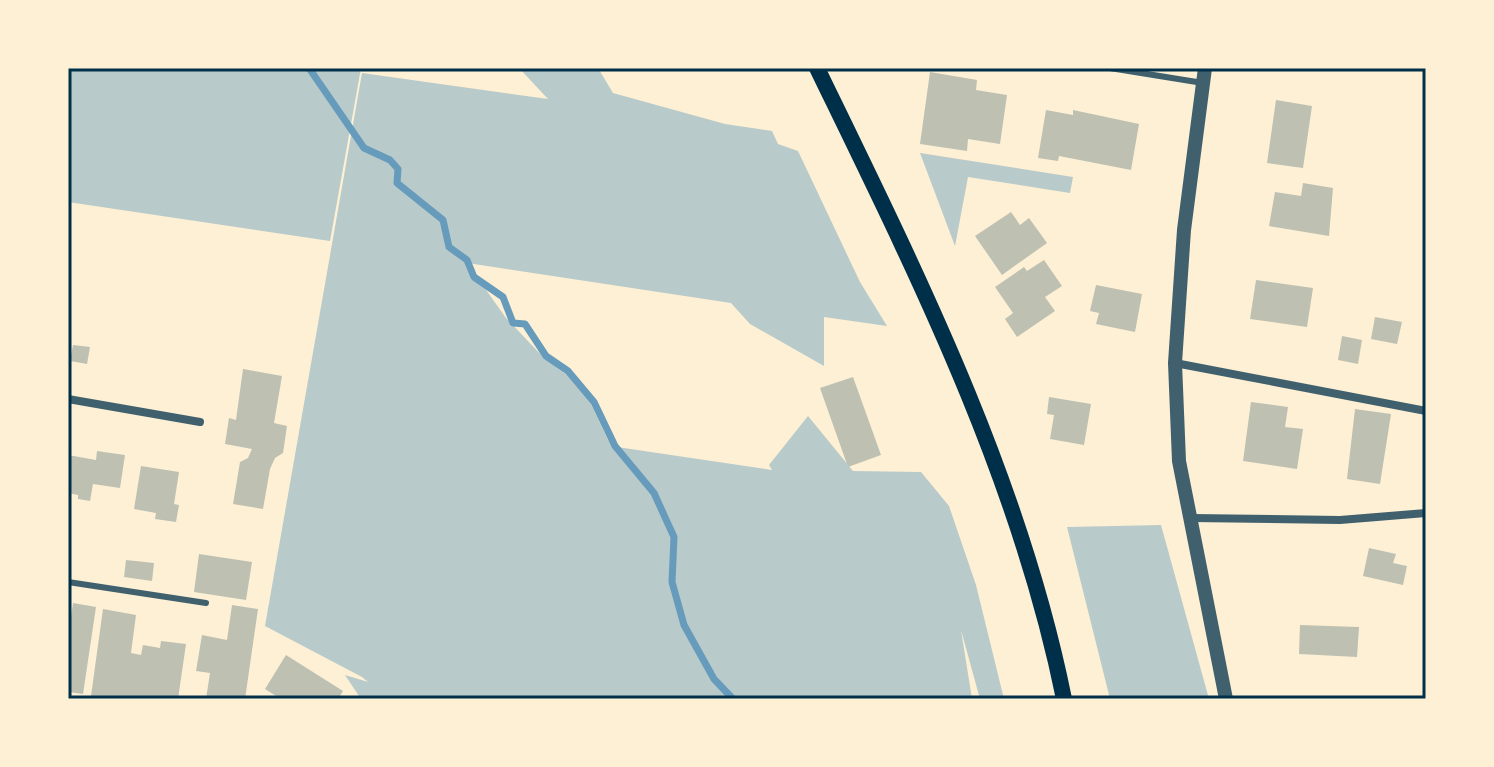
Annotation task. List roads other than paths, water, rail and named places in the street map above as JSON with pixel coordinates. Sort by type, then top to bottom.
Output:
[{"type":"main road","points":[[817,68],[941,326],[1006,486],[1051,636],[1064,699]]},
{"type":"street","points":[[1204,76],[1184,230],[1175,363],[1179,461],[1226,699]]},
{"type":"street","points":[[1175,363],[1426,411]]},
{"type":"street","points":[[68,399],[200,422]]},
{"type":"street","points":[[1191,518],[1340,520],[1426,513]]},
{"type":"lane","points":[[1110,68],[1204,76]]},
{"type":"lane","points":[[68,582],[206,603]]},
{"type":"waterway","points":[[309,68],[364,148],[390,160],[398,169],[397,183],[443,220],[449,247],[467,260],[474,277],[503,297],[513,323],[525,324],[546,356],[568,371],[594,402],[615,446],[654,493],[674,537],[672,582],[684,625],[714,679],[733,699]]}]
